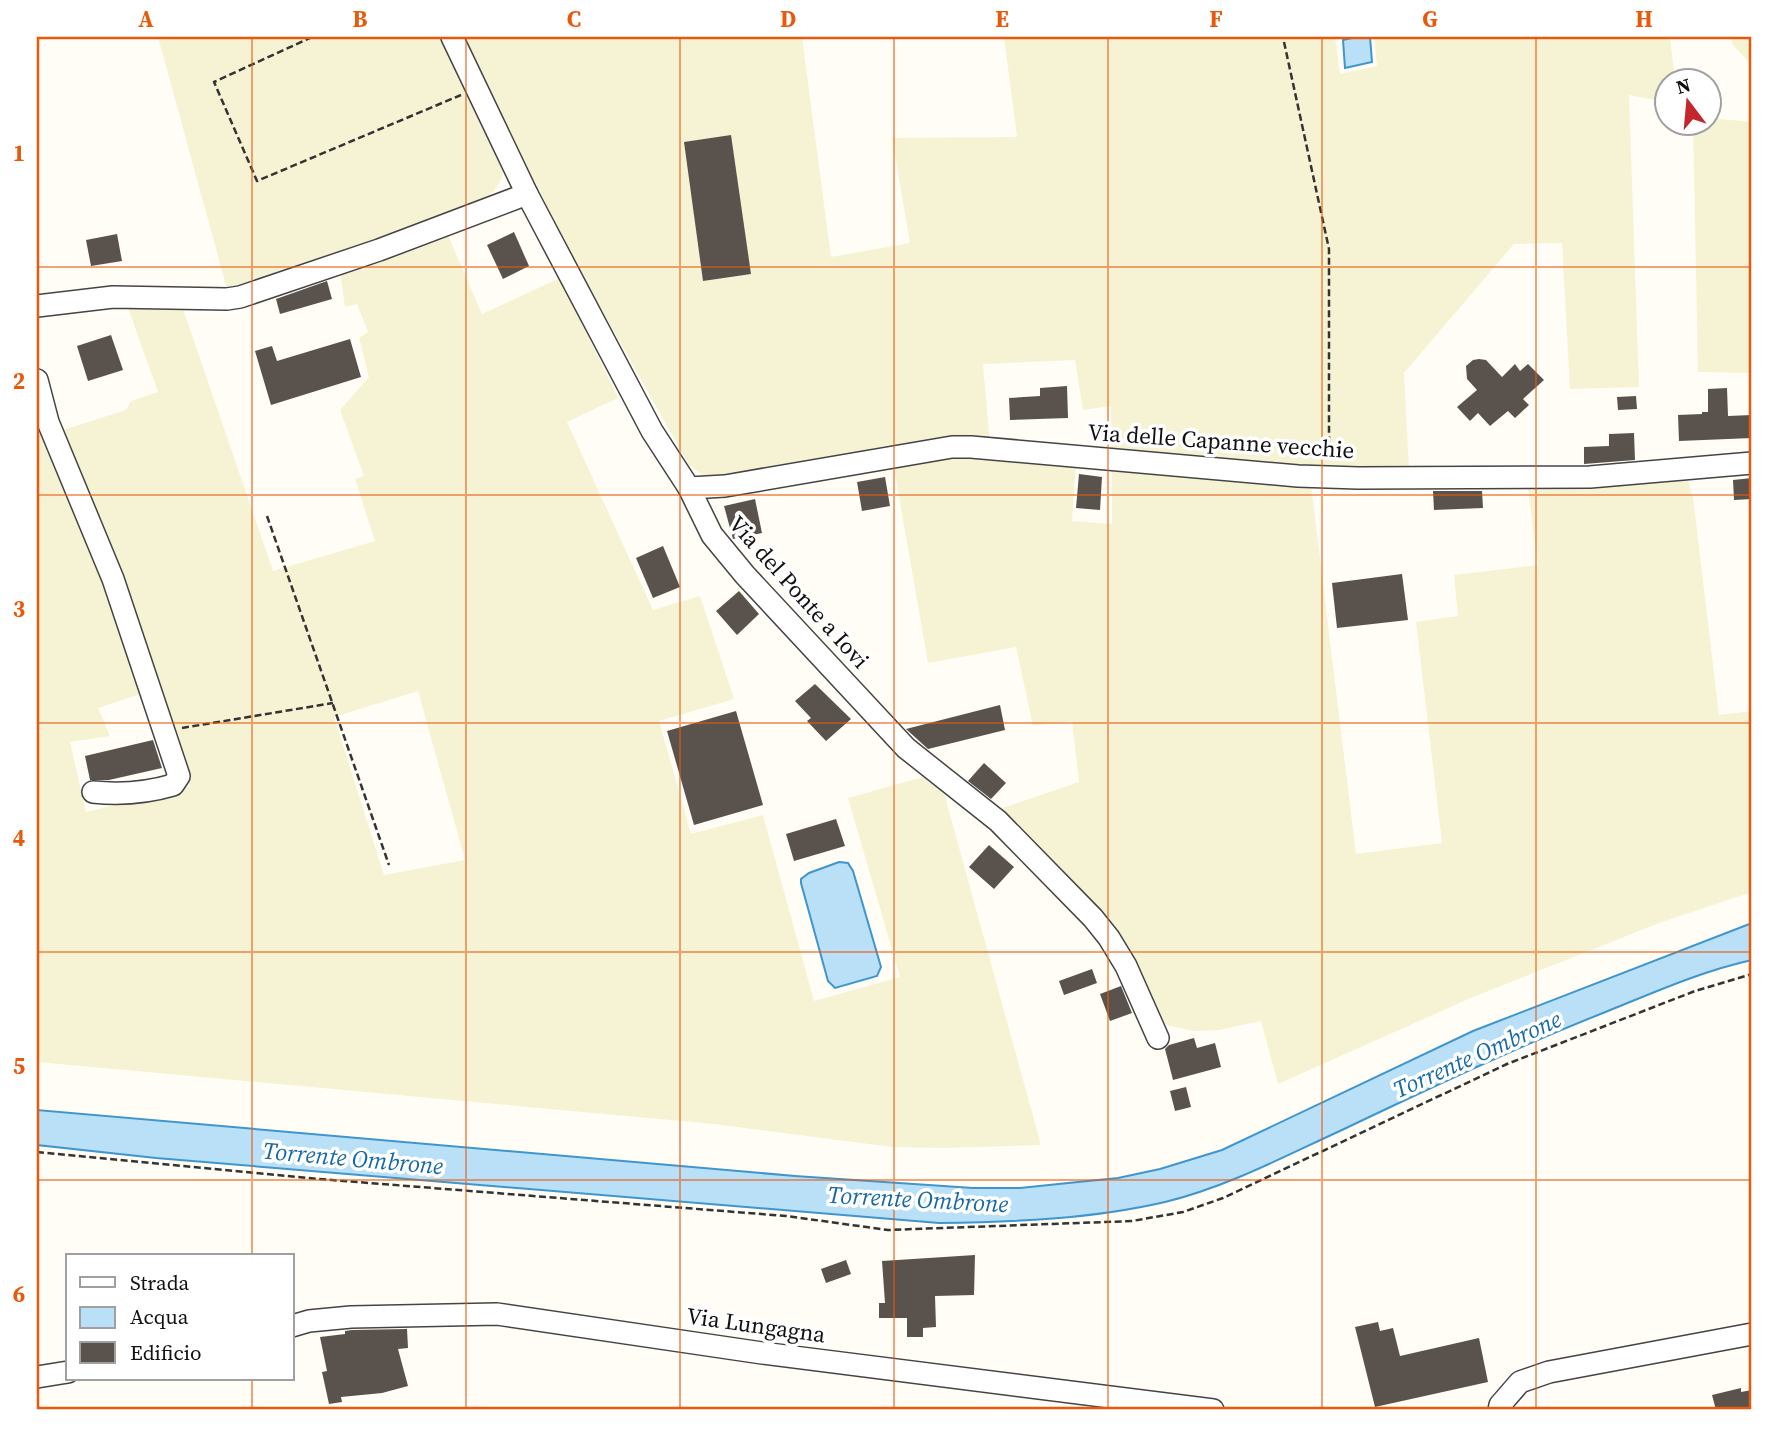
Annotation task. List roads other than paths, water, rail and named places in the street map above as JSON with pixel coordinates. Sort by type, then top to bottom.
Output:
[{"type":"street","name":"Via del Ponte a Iovi","points":[[453,37],[527,194],[652,431],[689,488],[703,521],[722,549],[905,748],[998,821],[1093,918],[1126,967],[1158,1038]]},
{"type":"street","points":[[37,306],[113,298],[240,297],[379,250],[527,194]]},
{"type":"street","points":[[37,380],[48,422],[113,579],[179,776],[173,785],[151,791],[120,794],[93,792]]},
{"type":"street","name":"Via delle Capanne vecchie","points":[[689,488],[725,486],[934,449],[971,447],[1329,477],[1590,477],[1752,463]]},
{"type":"street","name":"Via Lungagna","points":[[294,1325],[309,1321],[351,1317],[498,1314],[762,1353],[1213,1410]]},
{"type":"street","points":[[1499,1410],[1500,1405],[1520,1382],[1549,1372],[1752,1334]]},
{"type":"street","points":[[37,1377],[66,1373]]},
{"type":"water","points":[[1370,37],[1372,62],[1345,68],[1343,40]]},
{"type":"water","points":[[839,862],[848,863],[853,871],[881,967],[877,976],[835,988],[828,981],[801,879],[809,873]]},
{"type":"water","name":"Torrente Ombrone","points":[[1752,923],[1752,960],[1679,982],[1540,1039],[1211,1188],[1165,1202],[1081,1216],[939,1223],[156,1158],[37,1145],[37,1110],[795,1176],[973,1188],[1020,1188],[1118,1178],[1160,1169],[1222,1150],[1473,1031]]}]
